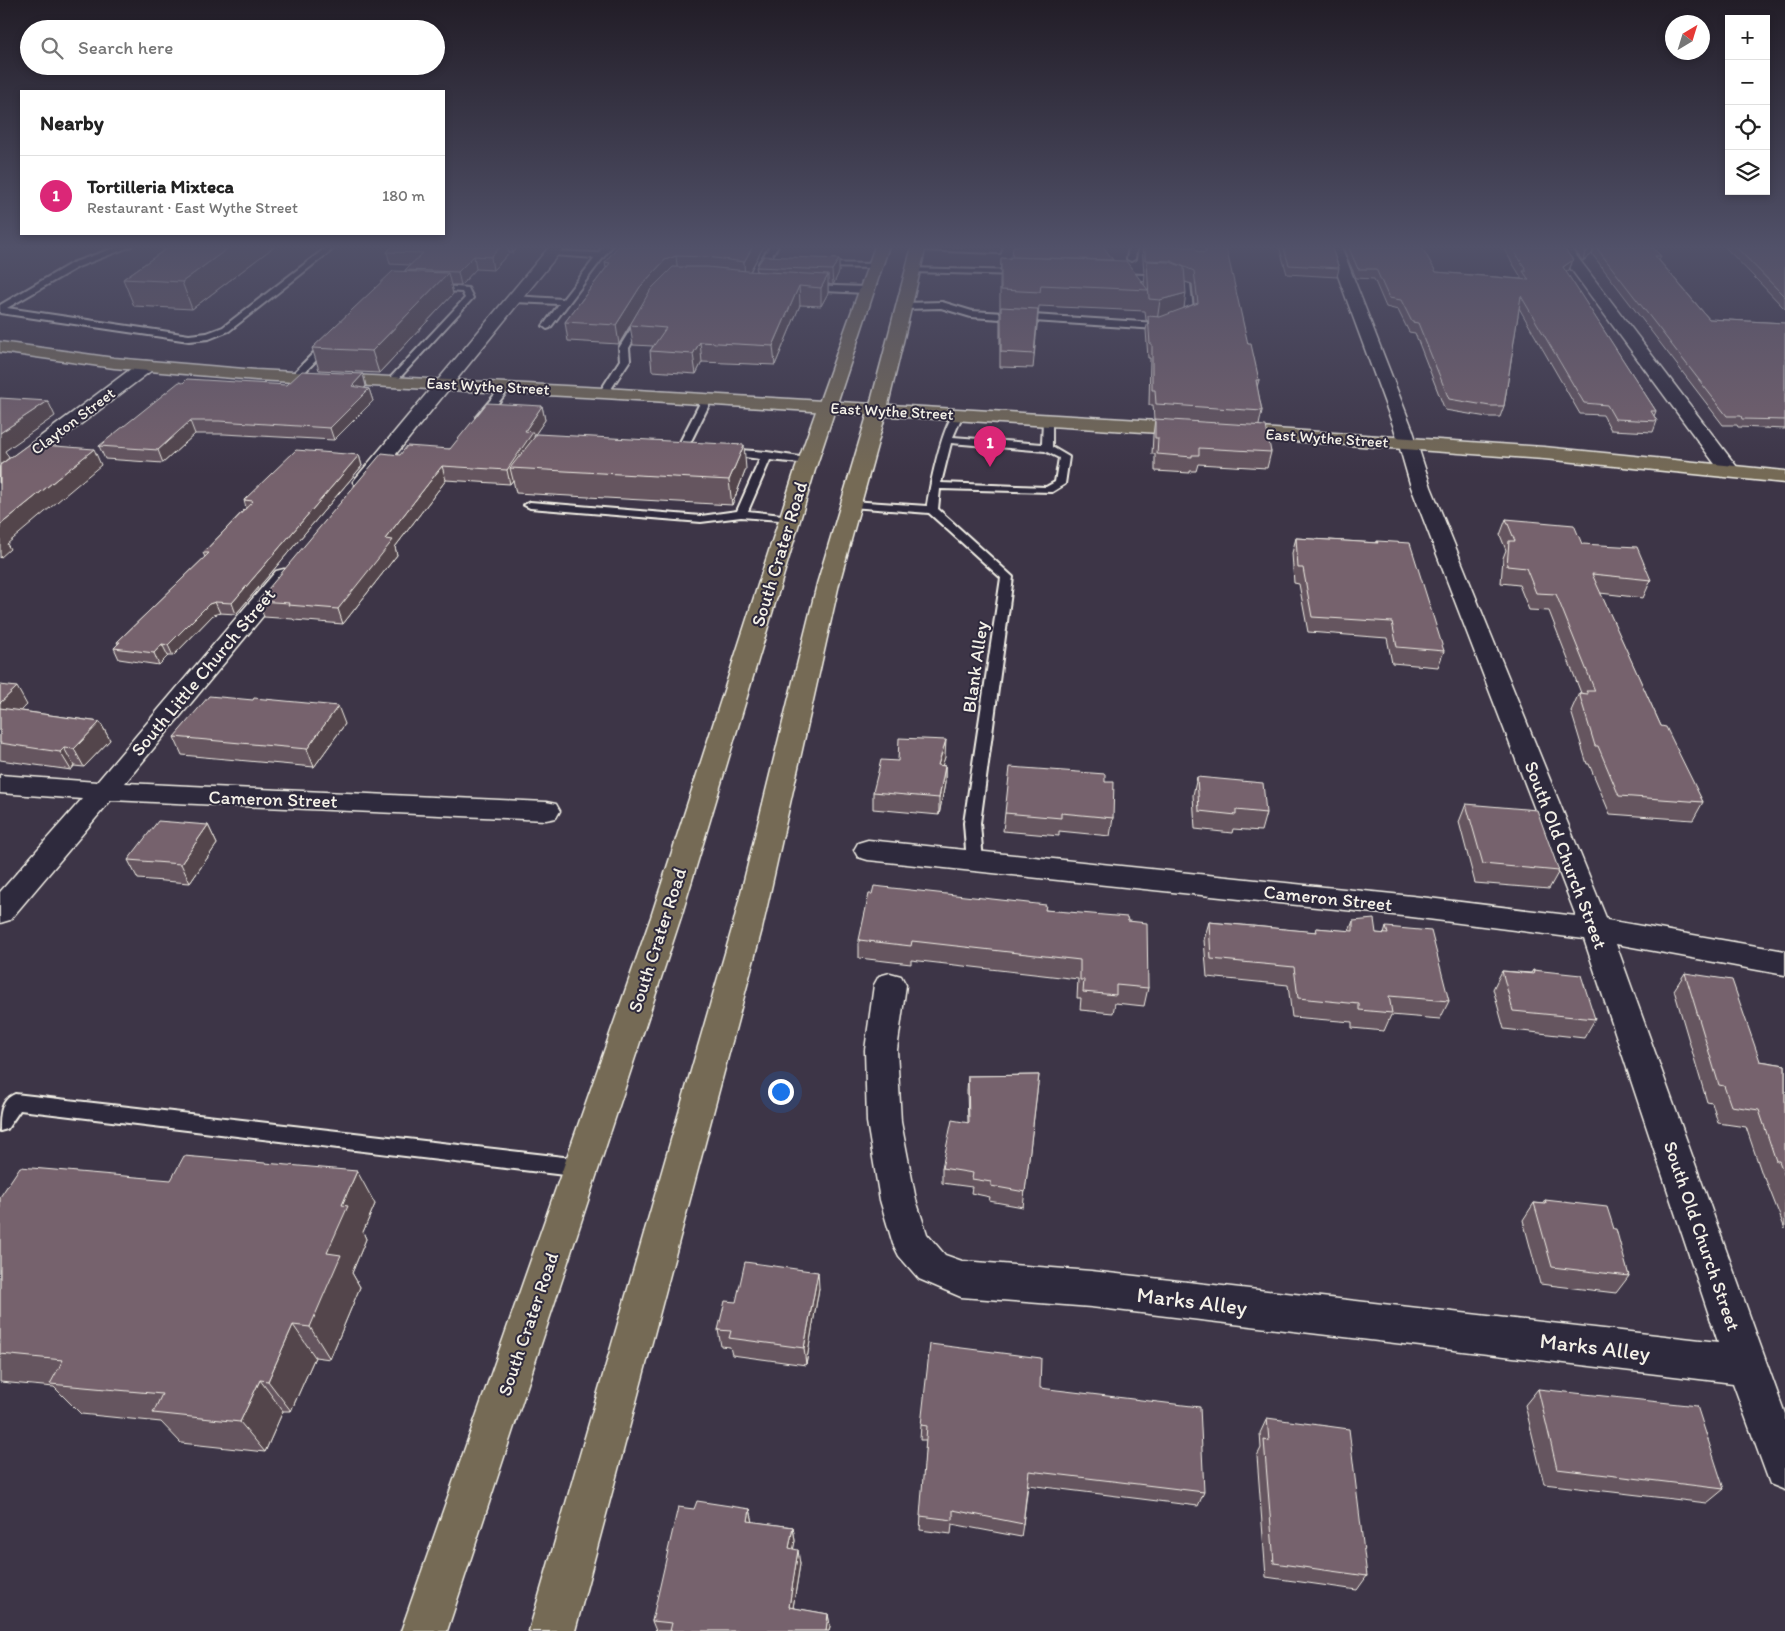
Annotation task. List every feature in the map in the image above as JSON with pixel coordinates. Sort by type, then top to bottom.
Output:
[{"type":"main road","name":"South Crater Road","points":[[424,1631],[666,917],[790,520],[856,322]]},
{"type":"main road","points":[[552,1631],[747,929],[828,584],[878,409],[900,322]]},
{"type":"main road","name":"East Wythe Street","points":[[3,349],[146,366],[294,378],[506,387],[1408,443],[1544,453],[1785,477]]},
{"type":"street","points":[[350,497],[495,322]]},
{"type":"street","name":"South Old Church Street","points":[[1363,322],[1408,443],[1421,487],[1596,929],[1746,1365],[1785,1469]]},
{"type":"street","points":[[1618,322],[1730,471]]},
{"type":"street","name":"Clayton Street","points":[[0,476],[146,366]]},
{"type":"street","name":"South Little Church Street","points":[[0,912],[104,792],[300,557]]},
{"type":"street","name":"Cameron Street","points":[[0,784],[104,792],[546,810]]},
{"type":"street","name":"Cameron Street","points":[[868,850],[976,863],[1430,908],[1596,929],[1785,963]]},
{"type":"street","name":"Marks Alley","points":[[890,985],[881,1050],[884,1122],[898,1200],[912,1244],[932,1267],[961,1280],[1091,1289],[1746,1365]]},
{"type":"lane","points":[[85,322],[189,338],[208,336],[226,330],[236,322]]},
{"type":"lane","points":[[392,381],[447,322]]},
{"type":"lane","points":[[547,326],[550,322]]},
{"type":"lane","points":[[604,393],[625,360],[624,348],[639,322]]},
{"type":"lane","points":[[1098,322],[1158,326],[1172,322]]},
{"type":"lane","points":[[294,378],[332,338]]},
{"type":"lane","points":[[472,430],[506,387]]},
{"type":"lane","points":[[707,399],[677,448],[767,455],[809,461]]},
{"type":"lane","points":[[851,504],[932,510],[935,486],[947,440],[958,414]]},
{"type":"lane","points":[[1047,448],[1048,420]]},
{"type":"lane","points":[[935,486],[1048,490],[1060,484],[1064,457],[1047,448],[947,440]]},
{"type":"lane","points":[[741,514],[767,455]]},
{"type":"lane","points":[[530,505],[701,519],[741,514],[790,520]]},
{"type":"lane","name":"Blank Alley","points":[[932,510],[1007,577],[972,823],[976,863]]},
{"type":"lane","points":[[0,1123],[15,1102],[581,1168]]},
{"type":"building","points":[[339,322],[400,322],[372,351],[312,348]]},
{"type":"building","points":[[567,322],[618,322],[616,325]]},
{"type":"building","points":[[632,322],[783,322],[773,346],[700,342],[693,354],[650,351],[666,328],[630,325]]},
{"type":"building","points":[[1001,322],[1037,322],[1034,354],[1001,352]]},
{"type":"building","points":[[1148,322],[1243,322],[1248,344],[1251,344],[1259,380],[1256,380],[1262,411],[1156,404],[1155,390],[1152,390],[1152,344],[1150,344]]},
{"type":"building","points":[[1413,322],[1517,322],[1504,406],[1490,406],[1449,399],[1418,323]]},
{"type":"building","points":[[1536,322],[1599,322],[1656,411],[1651,411],[1657,421],[1615,419],[1607,405],[1584,403]]},
{"type":"building","points":[[1654,322],[1785,323],[1785,420],[1742,419],[1741,416],[1727,416]]},
{"type":"building","points":[[302,371],[363,374],[352,386],[369,389],[330,428],[190,421],[158,450],[99,446],[179,382],[183,383],[187,379],[287,385]]},
{"type":"building","points":[[0,398],[48,401],[0,433]]},
{"type":"building","points":[[487,403],[542,406],[525,431],[533,432],[507,470],[442,466],[385,539],[393,540],[338,609],[258,601],[382,453],[400,455],[407,446],[450,449]]},
{"type":"building","points":[[1155,419],[1266,426],[1271,452],[1199,448],[1199,455],[1192,455],[1192,457],[1157,454],[1158,438],[1155,438]]},
{"type":"building","points":[[537,434],[744,445],[729,480],[510,468]]},
{"type":"building","points":[[29,444],[94,449],[0,525],[0,465]]},
{"type":"building","points":[[296,450],[359,455],[232,603],[215,602],[209,604],[168,645],[162,644],[154,653],[114,648],[120,642],[117,642],[209,553],[203,553],[253,501],[244,500]]},
{"type":"building","points":[[1506,519],[1574,525],[1582,544],[1637,547],[1651,580],[1592,574],[1661,726],[1666,727],[1703,802],[1619,796],[1598,746],[1595,746],[1579,693],[1588,694],[1586,691],[1595,691],[1556,594],[1536,593],[1526,568],[1507,566],[1509,541],[1515,541]]},
{"type":"building","points":[[1296,538],[1410,543],[1444,651],[1397,647],[1392,622],[1312,617],[1303,568],[1298,568]]},
{"type":"building","points":[[0,685],[17,687],[0,703]]},
{"type":"building","points":[[209,696],[338,706],[307,749],[174,737]]},
{"type":"building","points":[[0,708],[100,722],[74,749],[64,748],[60,752],[0,743]]},
{"type":"building","points":[[899,738],[946,740],[938,765],[945,766],[939,798],[873,792],[881,760],[898,761]]},
{"type":"building","points":[[1010,767],[1105,774],[1105,782],[1114,782],[1113,818],[1061,813],[1061,818],[1005,813]]},
{"type":"building","points":[[1197,777],[1263,783],[1266,813],[1236,810],[1236,815],[1199,811]]},
{"type":"building","points":[[1466,804],[1537,810],[1559,871],[1483,864]]},
{"type":"building","points":[[158,821],[208,825],[181,864],[128,860]]},
{"type":"building","points":[[874,886],[1046,905],[1045,910],[1127,917],[1128,921],[1147,923],[1148,988],[1116,985],[1116,995],[1083,992],[1084,980],[1080,980],[1080,960],[912,941],[911,946],[859,940],[869,894],[872,894]]},
{"type":"building","points":[[1374,919],[1376,933],[1388,934],[1386,927],[1431,931],[1449,1001],[1389,996],[1392,1013],[1359,1010],[1359,1004],[1298,998],[1294,967],[1211,959],[1209,922],[1317,932],[1316,928],[1353,931],[1353,921]]},
{"type":"building","points":[[1533,970],[1581,975],[1595,1019],[1513,1011],[1502,971],[1534,974]]},
{"type":"building","points":[[1685,973],[1732,980],[1760,1061],[1785,1065],[1785,1177],[1779,1161],[1776,1161],[1759,1110],[1731,1106],[1724,1086],[1719,1085]]},
{"type":"building","points":[[1039,1075],[1025,1192],[991,1186],[991,1182],[972,1179],[973,1173],[942,1168],[952,1120],[969,1123],[968,1076]]},
{"type":"building","points":[[184,1156],[357,1171],[342,1205],[348,1206],[327,1253],[341,1255],[310,1327],[293,1325],[268,1381],[260,1380],[240,1422],[153,1413],[162,1394],[50,1384],[63,1360],[0,1354],[0,1197],[20,1167],[171,1180]]},
{"type":"building","points":[[1545,1200],[1607,1207],[1614,1229],[1616,1229],[1629,1276],[1552,1267],[1534,1203],[1546,1204]]},
{"type":"building","points":[[745,1262],[818,1272],[804,1348],[729,1338],[731,1331],[718,1330],[725,1301],[736,1302]]},
{"type":"building","points":[[930,1344],[1041,1358],[1040,1388],[1200,1407],[1204,1492],[1029,1471],[1023,1524],[953,1510],[953,1520],[920,1516],[927,1426],[921,1425]]},
{"type":"building","points":[[1538,1389],[1697,1406],[1724,1489],[1557,1469]]},
{"type":"building","points":[[1267,1418],[1349,1429],[1367,1576],[1274,1563],[1264,1440],[1269,1441]]},
{"type":"building","points":[[697,1501],[750,1509],[748,1521],[793,1527],[789,1548],[798,1550],[789,1607],[828,1614],[826,1631],[670,1631],[672,1623],[652,1621],[678,1507],[694,1509]]},
{"type":"place","name":"Tortilleria Mixteca","points":[[990,467]]}]
